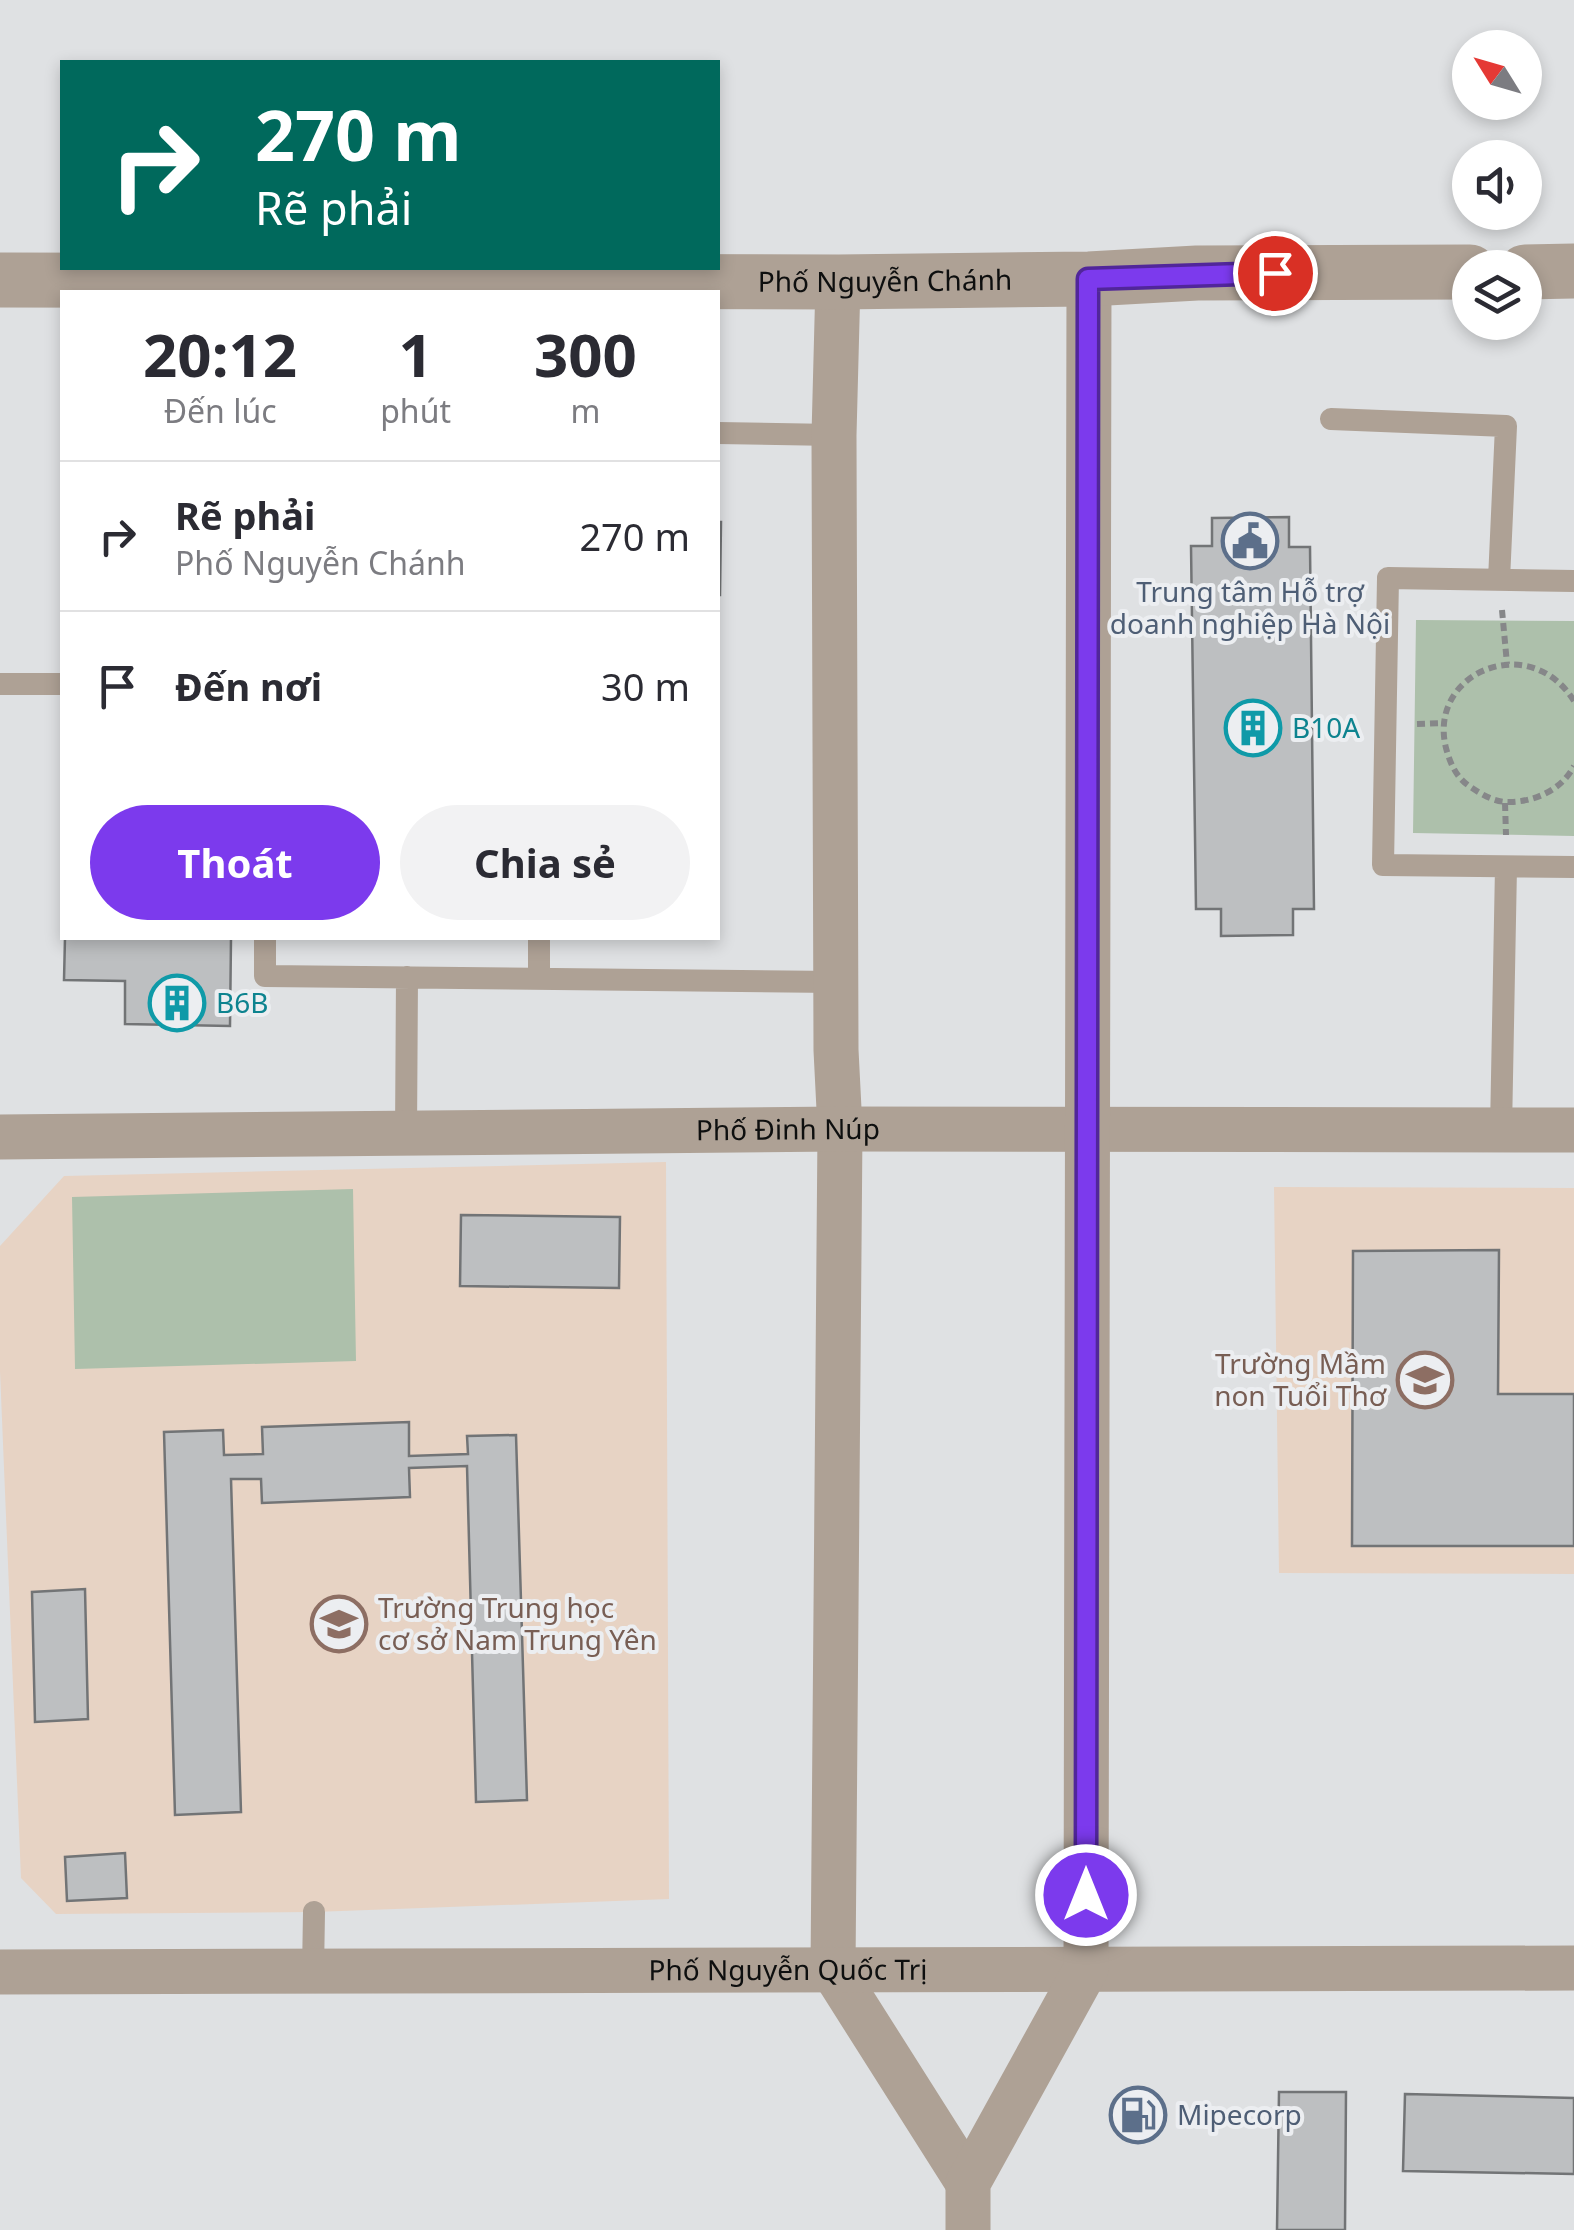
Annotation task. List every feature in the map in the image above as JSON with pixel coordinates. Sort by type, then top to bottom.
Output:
[{"type":"street","points":[[1542,272],[1574,271]]},
{"type":"street","name":"Phố Nguyễn Chánh","points":[[0,280],[838,282],[1088,279],[1197,273],[1452,272]]},
{"type":"street","points":[[968,2230],[968,2183],[1086,1969],[1090,1129],[1088,279]]},
{"type":"street","points":[[838,282],[834,436],[840,1129],[832,1970],[968,2183]]},
{"type":"street","name":"Phố Đinh Núp","points":[[0,1137],[1090,1129],[1292,1137],[1574,1130]]},
{"type":"street","name":"Phố Nguyễn Quốc Trị","points":[[0,1972],[1574,1968]]},
{"type":"lane","points":[[1331,418],[1506,426],[1499,580]]},
{"type":"lane","points":[[720,434],[834,436]]},
{"type":"lane","points":[[1574,581],[1388,578],[1382,865],[1574,868]]},
{"type":"lane","points":[[0,684],[60,684]]},
{"type":"lane","points":[[1501,1130],[1506,866]]},
{"type":"lane","points":[[265,940],[265,976],[836,982]]},
{"type":"lane","points":[[539,940],[540,978]]},
{"type":"lane","points":[[406,1135],[407,977]]},
{"type":"lane","points":[[313,1972],[314,1912]]},
{"type":"path","points":[[1499,580],[1507,664]]},
{"type":"path","points":[[1574,700],[1549,673],[1529,665],[1507,664],[1477,674],[1454,697],[1444,738],[1450,762],[1463,782],[1482,796],[1505,803],[1529,801],[1551,791],[1574,766]]},
{"type":"shaded area","name":"Trường Trung học cơ sở Nam Trung Yên","points":[[666,1162],[669,1899],[314,1912],[56,1914],[21,1878],[0,1371],[0,1246],[64,1176]]},
{"type":"shaded area","name":"Trường Mầm non Tuổi Thơ","points":[[1274,1187],[1574,1188],[1574,1574],[1279,1573]]},
{"type":"green space","points":[[1416,620],[1574,621],[1574,836],[1413,833]]},
{"type":"green space","points":[[353,1189],[356,1361],[75,1369],[72,1197]]},
{"type":"building","name":"B10A","points":[[1289,517],[1289,547],[1310,547],[1314,909],[1293,909],[1293,935],[1221,936],[1221,909],[1196,909],[1191,546],[1212,546],[1212,518]]},
{"type":"building","name":"B6B","points":[[65,940],[231,940],[230,1026],[125,1024],[125,981],[64,980]]},
{"type":"building","points":[[461,1215],[620,1217],[619,1288],[460,1286]]},
{"type":"building","points":[[1499,1250],[1498,1394],[1574,1394],[1574,1546],[1352,1546],[1353,1251]]},
{"type":"building","points":[[409,1422],[409,1456],[468,1454],[467,1436],[516,1435],[527,1800],[476,1802],[467,1466],[409,1468],[410,1497],[262,1503],[261,1479],[231,1479],[241,1812],[175,1815],[164,1432],[223,1430],[224,1455],[263,1454],[262,1427]]},
{"type":"building","points":[[85,1589],[88,1719],[35,1722],[32,1592]]},
{"type":"building","points":[[125,1853],[127,1898],[67,1901],[65,1857]]},
{"type":"building","points":[[1279,2092],[1346,2092],[1345,2230],[1277,2230]]},
{"type":"building","points":[[1405,2094],[1574,2098],[1574,2174],[1403,2171]]},
{"type":"place","name":"Trung tâm Hỗ trợ doanh nghiệp Hà Nội","points":[[1250,541]]},
{"type":"place","name":"B10A","points":[[1253,728]]},
{"type":"place","name":"B6B","points":[[177,1003]]},
{"type":"place","name":"Trường Mầm non Tuổi Thơ","points":[[1425,1380]]},
{"type":"place","name":"Trường Trung học cơ sở Nam Trung Yên","points":[[339,1624]]},
{"type":"place","name":"Mipecorp","points":[[1138,2115]]},
{"type":"route","points":[[1086,1895],[1090,1129],[1088,279],[1275,273]]}]
